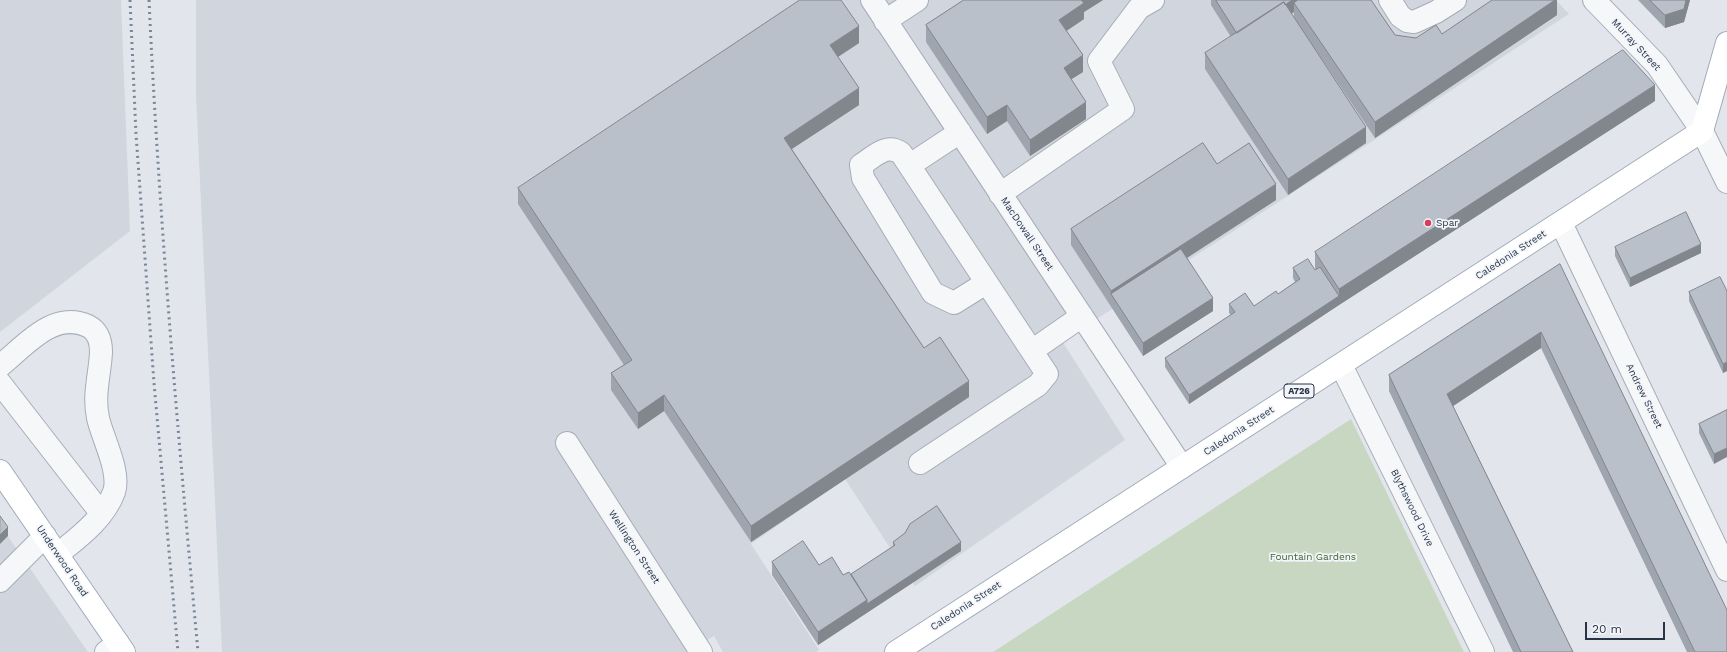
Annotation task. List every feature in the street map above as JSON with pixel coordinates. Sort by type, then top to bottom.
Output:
[{"type":"main road","points":[[1702,131],[1727,43]]},
{"type":"main road","name":"Caledonia Street","points":[[896,652],[1702,131]]},
{"type":"main road","name":"Underwood Road","points":[[0,471],[58,554],[116,649]]},
{"type":"street","name":"MacDowall Street","points":[[872,0],[1182,467]]},
{"type":"street","points":[[885,21],[917,0]]},
{"type":"street","points":[[1000,194],[1123,109],[1099,62],[1139,8],[1153,0]]},
{"type":"street","points":[[1390,0],[1400,16],[1407,21],[1414,22],[1436,12],[1455,0]]},
{"type":"street","name":"Murray Street","points":[[1594,0],[1657,65],[1702,131],[1727,182]]},
{"type":"street","points":[[910,165],[960,132]]},
{"type":"street","points":[[920,463],[1038,385],[1047,374],[901,153],[895,149],[887,148],[861,165],[863,178],[933,293],[954,303],[986,283]]},
{"type":"street","name":"Andrew Street","points":[[1561,223],[1727,570]]},
{"type":"street","points":[[1032,350],[1082,316]]},
{"type":"street","points":[[0,366],[46,328],[60,322],[84,324],[91,327],[98,336],[101,352],[96,397],[98,419],[110,455],[115,478],[114,490],[107,506],[88,529],[58,554]]},
{"type":"street","name":"Blythswood Drive","points":[[1341,365],[1484,652]]},
{"type":"street","points":[[0,383],[101,513]]},
{"type":"street","name":"Wellington Street","points":[[567,443],[701,652]]},
{"type":"street","points":[[0,581],[45,536]]},
{"type":"shaded area","points":[[0,0],[121,0],[130,231],[0,332]]},
{"type":"shaded area","points":[[196,0],[1556,0],[1569,14],[1062,341],[1125,440],[915,586],[845,479],[751,544],[819,650],[816,652],[723,652],[714,636],[687,652],[222,652],[196,96]]},
{"type":"shaded area","points":[[0,525],[88,652],[0,652]]},
{"type":"green space","name":"Fountain Gardens","points":[[1351,419],[1464,652],[993,652]]},
{"type":"building","points":[[800,0],[841,0],[859,26],[830,45],[859,88],[784,138],[924,348],[940,337],[969,381],[751,526],[664,395],[638,413],[611,373],[632,360],[518,188]]},
{"type":"building","points":[[964,0],[1081,0],[1084,3],[1059,20],[1083,55],[1064,68],[1086,102],[1030,140],[1007,105],[987,117],[926,25]]},
{"type":"building","points":[[1216,0],[1292,0],[1285,5],[1284,2],[1237,33]]},
{"type":"building","points":[[1298,0],[1371,0],[1395,35],[1416,38],[1436,25],[1442,34],[1492,0],[1555,0],[1375,122],[1294,3]]},
{"type":"building","points":[[1650,0],[1686,0],[1684,9],[1665,15]]},
{"type":"building","points":[[1284,2],[1366,127],[1288,179],[1205,53]]},
{"type":"building","points":[[1623,50],[1655,85],[1339,289],[1315,252]]},
{"type":"building","points":[[1203,143],[1217,164],[1249,143],[1276,184],[1111,291],[1071,229]]},
{"type":"building","points":[[1686,212],[1701,244],[1630,278],[1615,247]]},
{"type":"building","points":[[1181,249],[1213,298],[1143,343],[1111,294]]},
{"type":"building","points":[[1308,259],[1315,270],[1320,267],[1339,296],[1189,395],[1165,358],[1235,312],[1229,304],[1245,293],[1254,306],[1276,291],[1278,294],[1300,279],[1293,268]]},
{"type":"building","points":[[1560,264],[1727,610],[1727,652],[1695,652],[1541,332],[1447,394],[1573,652],[1521,652],[1389,375]]},
{"type":"building","points":[[1720,277],[1727,291],[1727,362],[1723,364],[1689,292]]},
{"type":"building","points":[[1727,410],[1727,448],[1714,454],[1699,424]]},
{"type":"building","points":[[937,506],[961,542],[867,604],[867,600],[851,574],[895,545],[893,542],[905,533],[910,524]]},
{"type":"building","points":[[0,516],[8,527],[0,535]]},
{"type":"building","points":[[803,541],[819,565],[832,557],[843,575],[849,572],[867,600],[818,632],[772,562]]},
{"type":"railway","points":[[130,0],[136,134],[154,383],[178,652]]},
{"type":"railway","points":[[149,0],[158,163],[176,408],[198,652]]},
{"type":"place","name":"Spar","points":[[1428,223]]}]
